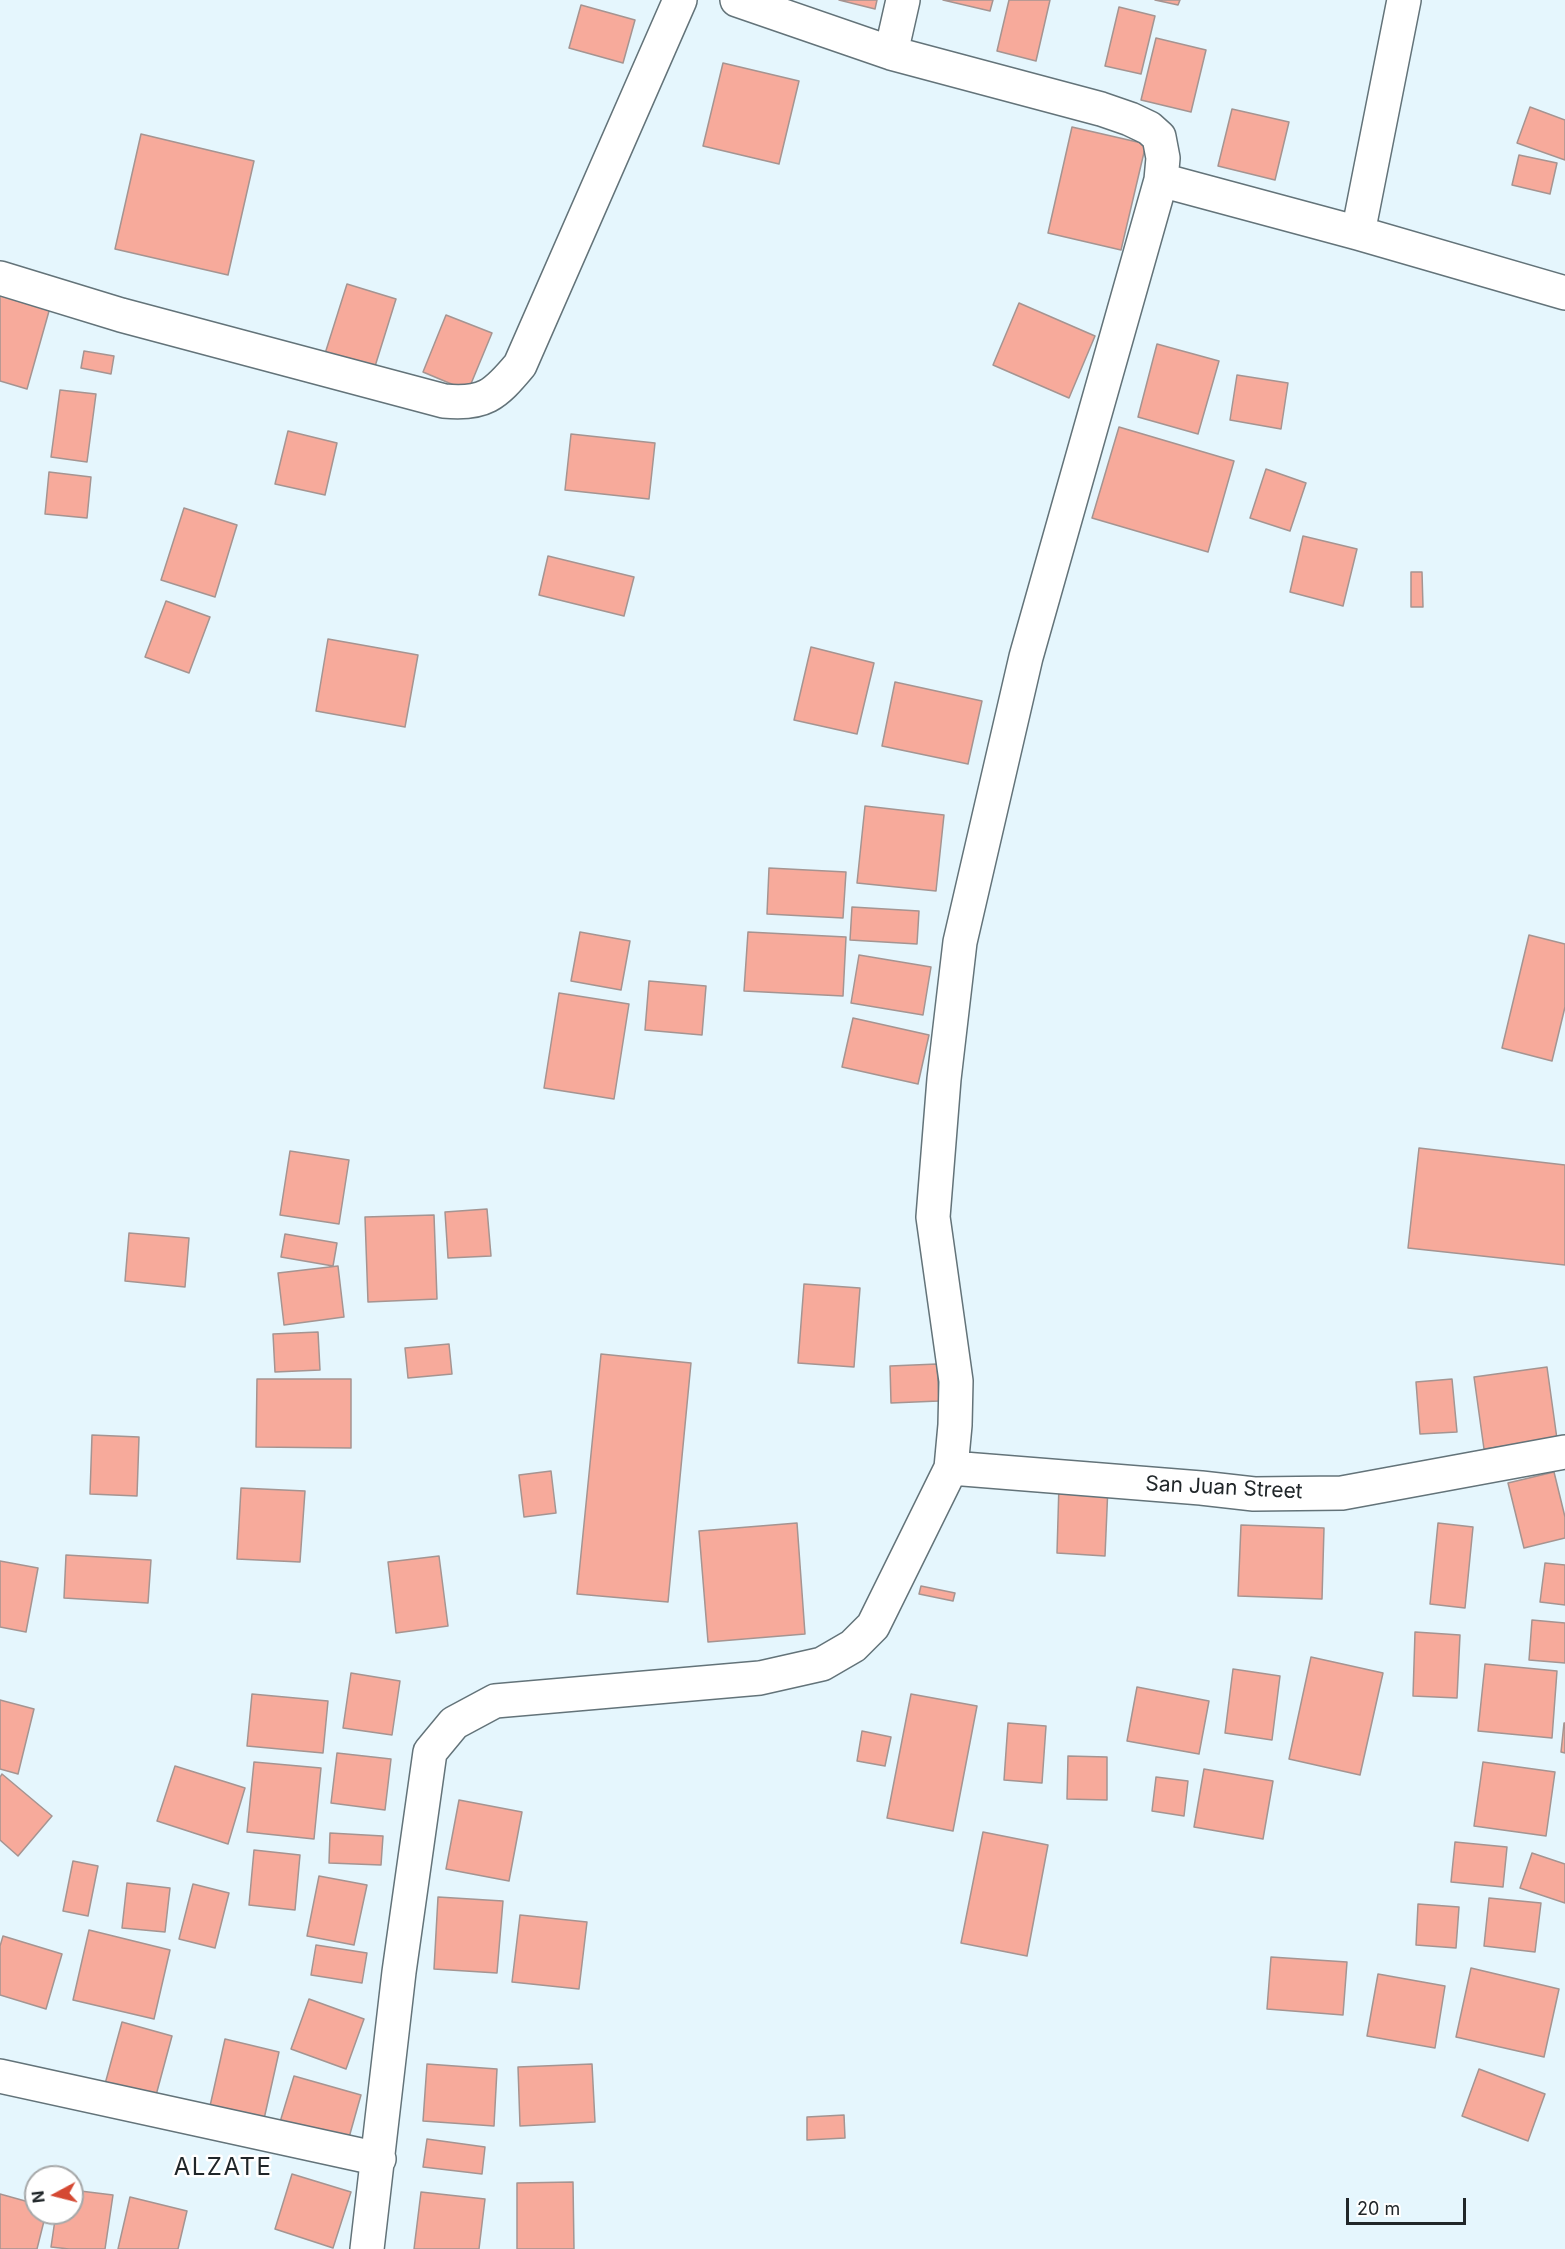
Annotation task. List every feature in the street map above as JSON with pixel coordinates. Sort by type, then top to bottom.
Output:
[{"type":"street","points":[[0,278],[122,315],[444,401],[466,403],[486,398],[503,386],[520,365],[680,0]]},
{"type":"street","points":[[368,2249],[399,1972],[430,1752],[454,1723],[495,1701],[760,1678],[822,1664],[853,1646],[873,1626],[951,1468],[956,1425],[956,1381],[933,1217],[944,1079],[960,942],[1026,657],[1161,180],[1162,148],[1159,137],[1149,128],[1101,109],[891,53],[737,0]]},
{"type":"street","points":[[891,53],[903,0]]},
{"type":"street","points":[[1358,233],[1404,0]]},
{"type":"street","points":[[1161,180],[1358,233],[1565,293]]},
{"type":"street","name":"San Juan Street","points":[[951,1468],[1254,1494],[1342,1493],[1565,1452]]},
{"type":"street","points":[[0,2076],[379,2160]]},
{"type":"building","points":[[839,0],[877,0],[875,9]]},
{"type":"building","points":[[943,0],[993,0],[990,11]]},
{"type":"building","points":[[1009,0],[1050,0],[1036,61],[997,51]]},
{"type":"building","points":[[1155,0],[1180,0],[1178,5]]},
{"type":"building","points":[[581,5],[635,20],[623,63],[569,48]]},
{"type":"building","points":[[1119,7],[1155,16],[1141,74],[1105,66]]},
{"type":"building","points":[[1156,38],[1206,50],[1191,112],[1141,100]]},
{"type":"building","points":[[723,63],[799,81],[779,164],[703,146]]},
{"type":"building","points":[[1530,107],[1565,120],[1565,160],[1517,143]]},
{"type":"building","points":[[1232,109],[1289,122],[1275,180],[1218,166]]},
{"type":"building","points":[[1072,127],[1146,144],[1121,250],[1048,233]]},
{"type":"building","points":[[141,134],[254,161],[228,275],[115,249]]},
{"type":"building","points":[[1519,155],[1557,163],[1550,194],[1512,185]]},
{"type":"building","points":[[0,281],[53,297],[27,389],[0,381]]},
{"type":"building","points":[[347,284],[396,299],[372,376],[323,360]]},
{"type":"building","points":[[1019,303],[1095,336],[1069,398],[993,365]]},
{"type":"building","points":[[446,315],[492,333],[468,391],[423,372]]},
{"type":"building","points":[[1157,344],[1219,361],[1198,434],[1138,417]]},
{"type":"building","points":[[84,351],[114,356],[111,374],[81,368]]},
{"type":"building","points":[[1237,375],[1288,383],[1281,429],[1230,420]]},
{"type":"building","points":[[60,390],[96,394],[87,462],[51,457]]},
{"type":"building","points":[[1119,427],[1234,461],[1208,552],[1092,518]]},
{"type":"building","points":[[288,431],[337,443],[325,495],[275,484]]},
{"type":"building","points":[[571,434],[655,443],[649,499],[565,490]]},
{"type":"building","points":[[1266,469],[1306,483],[1290,531],[1250,518]]},
{"type":"building","points":[[49,472],[91,477],[87,518],[45,514]]},
{"type":"building","points":[[184,508],[237,525],[215,597],[161,580]]},
{"type":"building","points":[[1303,536],[1357,549],[1343,606],[1290,592]]},
{"type":"building","points":[[548,556],[634,577],[624,616],[539,595]]},
{"type":"building","points":[[1411,572],[1422,572],[1423,607],[1411,607]]},
{"type":"building","points":[[166,601],[210,617],[189,673],[145,657]]},
{"type":"building","points":[[328,639],[418,655],[405,727],[316,711]]},
{"type":"building","points":[[811,647],[874,663],[857,734],[794,720]]},
{"type":"building","points":[[895,682],[982,701],[968,764],[882,746]]},
{"type":"building","points":[[865,806],[944,815],[936,891],[857,883]]},
{"type":"building","points":[[769,868],[846,872],[843,918],[767,914]]},
{"type":"building","points":[[852,907],[919,911],[917,944],[850,940]]},
{"type":"building","points":[[580,932],[630,941],[621,990],[571,981]]},
{"type":"building","points":[[748,932],[846,937],[843,996],[744,991]]},
{"type":"building","points":[[1529,935],[1565,944],[1565,1007],[1552,1061],[1502,1048]]},
{"type":"building","points":[[859,955],[931,967],[923,1015],[851,1003]]},
{"type":"building","points":[[649,981],[706,986],[702,1035],[645,1030]]},
{"type":"building","points":[[559,993],[629,1004],[614,1099],[544,1088]]},
{"type":"building","points":[[853,1018],[929,1035],[918,1084],[842,1067]]},
{"type":"building","points":[[1419,1148],[1565,1165],[1565,1265],[1408,1248]]},
{"type":"building","points":[[290,1151],[349,1160],[339,1224],[280,1215]]},
{"type":"building","points":[[487,1209],[491,1256],[448,1258],[445,1212]]},
{"type":"building","points":[[434,1215],[437,1299],[368,1302],[365,1217]]},
{"type":"building","points":[[129,1233],[189,1238],[185,1287],[125,1281]]},
{"type":"building","points":[[285,1234],[337,1243],[333,1266],[281,1257]]},
{"type":"building","points":[[338,1266],[344,1317],[284,1325],[278,1273]]},
{"type":"building","points":[[804,1284],[860,1288],[854,1367],[798,1363]]},
{"type":"building","points":[[318,1332],[320,1370],[275,1372],[273,1334]]},
{"type":"building","points":[[449,1344],[452,1374],[408,1378],[405,1348]]},
{"type":"building","points":[[601,1354],[691,1363],[668,1602],[577,1594]]},
{"type":"building","points":[[937,1364],[939,1401],[891,1403],[890,1366]]},
{"type":"building","points":[[1547,1367],[1557,1439],[1484,1449],[1474,1377]]},
{"type":"building","points":[[257,1379],[351,1379],[351,1448],[256,1447]]},
{"type":"building","points":[[1452,1379],[1457,1432],[1420,1434],[1416,1382]]},
{"type":"building","points":[[92,1435],[139,1437],[137,1496],[90,1494]]},
{"type":"building","points":[[551,1471],[556,1513],[524,1517],[519,1475]]},
{"type":"building","points":[[1554,1472],[1565,1517],[1565,1538],[1524,1548],[1508,1483]]},
{"type":"building","points":[[1059,1484],[1108,1486],[1105,1556],[1057,1553]]},
{"type":"building","points":[[241,1488],[305,1491],[300,1562],[237,1559]]},
{"type":"building","points":[[797,1523],[805,1634],[708,1642],[699,1531]]},
{"type":"building","points":[[1438,1523],[1473,1527],[1465,1608],[1430,1604]]},
{"type":"building","points":[[1241,1525],[1324,1528],[1322,1599],[1238,1596]]},
{"type":"building","points":[[66,1555],[151,1560],[148,1603],[64,1598]]},
{"type":"building","points":[[439,1556],[448,1626],[396,1633],[388,1562]]},
{"type":"building","points":[[0,1561],[38,1568],[26,1632],[0,1627]]},
{"type":"building","points":[[1545,1563],[1565,1565],[1565,1605],[1540,1602]]},
{"type":"building","points":[[921,1586],[955,1593],[953,1601],[919,1594]]},
{"type":"building","points":[[1532,1620],[1565,1623],[1565,1663],[1529,1660]]},
{"type":"building","points":[[1415,1632],[1460,1635],[1457,1698],[1413,1696]]},
{"type":"building","points":[[1311,1657],[1383,1673],[1360,1775],[1289,1759]]},
{"type":"building","points":[[1485,1664],[1557,1671],[1552,1738],[1478,1731]]},
{"type":"building","points":[[1233,1669],[1280,1676],[1272,1740],[1225,1733]]},
{"type":"building","points":[[351,1673],[400,1681],[392,1735],[343,1728]]},
{"type":"building","points":[[1137,1687],[1209,1701],[1199,1754],[1127,1741]]},
{"type":"building","points":[[252,1694],[328,1701],[323,1753],[247,1746]]},
{"type":"building","points":[[911,1694],[977,1706],[953,1831],[887,1818]]},
{"type":"building","points":[[0,1700],[34,1709],[18,1774],[0,1769]]},
{"type":"building","points":[[1008,1723],[1046,1726],[1042,1783],[1004,1780]]},
{"type":"building","points":[[1565,1723],[1565,1753],[1561,1752]]},
{"type":"building","points":[[862,1731],[891,1737],[885,1766],[857,1761]]},
{"type":"building","points":[[337,1753],[391,1759],[385,1810],[331,1803]]},
{"type":"building","points":[[1068,1756],[1107,1757],[1107,1800],[1067,1799]]},
{"type":"building","points":[[254,1762],[321,1768],[314,1839],[247,1832]]},
{"type":"building","points":[[1483,1762],[1555,1772],[1546,1836],[1474,1826]]},
{"type":"building","points":[[175,1766],[245,1788],[228,1844],[157,1821]]},
{"type":"building","points":[[1204,1769],[1273,1781],[1263,1839],[1194,1827]]},
{"type":"building","points":[[2,1774],[52,1816],[18,1856],[0,1840],[0,1777]]},
{"type":"building","points":[[1156,1777],[1188,1781],[1184,1816],[1152,1811]]},
{"type":"building","points":[[459,1800],[522,1812],[509,1881],[446,1869]]},
{"type":"building","points":[[983,1832],[1048,1845],[1027,1956],[961,1943]]},
{"type":"building","points":[[330,1833],[383,1836],[381,1865],[329,1863]]},
{"type":"building","points":[[1455,1842],[1507,1847],[1503,1887],[1451,1882]]},
{"type":"building","points":[[254,1850],[300,1855],[295,1910],[249,1905]]},
{"type":"building","points":[[1532,1853],[1565,1864],[1565,1903],[1520,1888]]},
{"type":"building","points":[[73,1861],[98,1866],[88,1916],[63,1911]]},
{"type":"building","points":[[319,1876],[367,1885],[354,1945],[307,1936]]},
{"type":"building","points":[[127,1883],[170,1888],[165,1932],[122,1928]]},
{"type":"building","points":[[193,1884],[229,1893],[215,1948],[179,1939]]},
{"type":"building","points":[[438,1897],[503,1901],[497,1973],[434,1969]]},
{"type":"building","points":[[1489,1898],[1541,1903],[1535,1952],[1484,1946]]},
{"type":"building","points":[[1418,1904],[1459,1907],[1456,1948],[1416,1945]]},
{"type":"building","points":[[520,1915],[587,1922],[579,1989],[512,1982]]},
{"type":"building","points":[[89,1930],[170,1950],[154,2019],[73,2000]]},
{"type":"building","points":[[3,1936],[62,1954],[46,2009],[0,1995],[0,1946]]},
{"type":"building","points":[[316,1945],[367,1953],[362,1983],[311,1975]]},
{"type":"building","points":[[1271,1957],[1347,1962],[1343,2015],[1267,2009]]},
{"type":"building","points":[[1471,1968],[1559,1989],[1544,2057],[1456,2037]]},
{"type":"building","points":[[1378,1974],[1445,1986],[1435,2048],[1367,2036]]},
{"type":"building","points":[[309,1999],[364,2019],[346,2069],[291,2049]]},
{"type":"building","points":[[122,2022],[172,2036],[155,2099],[105,2084]]},
{"type":"building","points":[[225,2039],[279,2052],[262,2128],[208,2115]]},
{"type":"building","points":[[427,2064],[497,2069],[494,2126],[423,2121]]},
{"type":"building","points":[[592,2064],[595,2122],[520,2126],[518,2067]]},
{"type":"building","points":[[1479,2069],[1545,2094],[1528,2141],[1462,2116]]},
{"type":"building","points":[[294,2076],[361,2095],[348,2141],[280,2122]]},
{"type":"building","points":[[844,2115],[845,2138],[807,2140],[807,2117]]},
{"type":"building","points":[[427,2139],[485,2147],[482,2174],[423,2167]]},
{"type":"building","points":[[292,2174],[351,2192],[333,2248],[275,2229]]},
{"type":"building","points":[[573,2182],[574,2249],[517,2249],[517,2183]]},
{"type":"building","points":[[84,2191],[113,2195],[105,2249],[51,2247],[54,2225],[84,2225]]},
{"type":"building","points":[[421,2192],[485,2199],[479,2249],[414,2249]]},
{"type":"building","points":[[0,2194],[24,2201],[24,2225],[43,2225],[37,2249],[0,2249]]},
{"type":"building","points":[[130,2197],[187,2211],[178,2249],[118,2249]]},
{"type":"district","name":"ALZATE","points":[[223,2168]]}]
